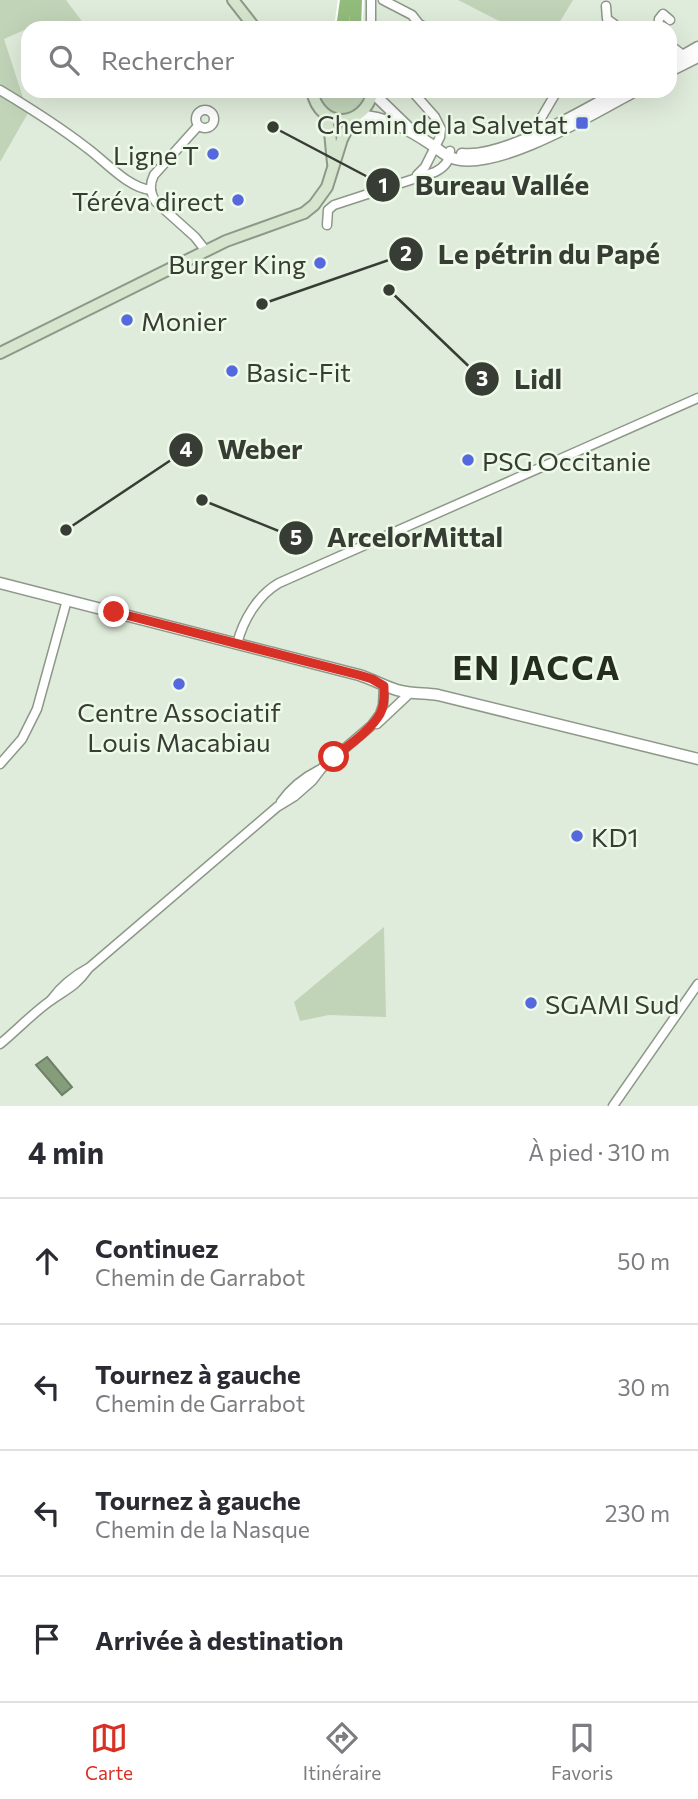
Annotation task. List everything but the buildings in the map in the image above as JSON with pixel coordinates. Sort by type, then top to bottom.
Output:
[{"type":"highway","points":[[343,21],[346,0]]},
{"type":"highway","points":[[355,21],[356,0]]},
{"type":"main road","points":[[233,0],[250,21]]},
{"type":"main road","points":[[314,98],[325,115],[330,132],[333,165]]},
{"type":"main road","points":[[0,353],[226,241],[309,209],[324,194],[333,165],[355,117],[369,104],[371,98]]},
{"type":"main road","points":[[325,115],[341,120],[355,117]]},
{"type":"street","points":[[371,0],[371,21]]},
{"type":"street","points":[[383,0],[412,15],[417,21]]},
{"type":"street","points":[[606,6],[607,19],[610,21]]},
{"type":"street","points":[[659,21],[663,14]]},
{"type":"street","points":[[677,59],[698,47]]},
{"type":"street","points":[[677,50],[683,55]]},
{"type":"street","points":[[677,68],[698,57]]},
{"type":"street","points":[[0,90],[87,147],[119,174],[150,190]]},
{"type":"street","points":[[378,98],[412,132]]},
{"type":"street","points":[[402,183],[421,173],[440,137],[440,125],[418,98]]},
{"type":"street","points":[[539,133],[540,120],[553,98]]},
{"type":"street","points":[[450,154],[478,154],[539,133],[606,98]]},
{"type":"street","points":[[355,117],[376,118],[412,132],[462,161],[477,161],[528,145],[563,130],[622,98]]},
{"type":"street","points":[[198,125],[154,175],[150,190],[156,202],[195,237],[206,251]]},
{"type":"street","points":[[327,225],[328,210],[334,205],[440,170],[450,154]]},
{"type":"street","points":[[237,644],[250,613],[265,593],[279,583],[698,398]]},
{"type":"street","points":[[0,583],[359,675],[410,693],[438,695],[698,759]]},
{"type":"street","points":[[0,764],[22,739],[37,709],[67,600]]},
{"type":"street","points":[[0,1044],[51,1000],[61,986],[90,967],[277,807],[313,781],[322,768],[371,726],[380,714],[384,686]]},
{"type":"street","points":[[371,726],[379,723],[410,693]]},
{"type":"street","points":[[613,1106],[698,984]]},
{"type":"shaded area","points":[[0,0],[66,0],[82,21],[21,21],[21,31],[4,39],[28,113],[0,162]]},
{"type":"shaded area","points":[[458,0],[573,0],[560,21],[499,21]]},
{"type":"shaded area","points":[[321,98],[364,98],[350,112],[343,113],[328,108]]},
{"type":"shaded area","points":[[384,927],[386,1017],[329,1015],[300,1021],[294,1002]]},
{"type":"shaded area","points":[[47,1057],[72,1087],[62,1095],[36,1065]]},
{"type":"place","name":"Chemin de la Salvetat","points":[[582,123]]},
{"type":"place","name":"Bureau Vallée","points":[[273,127]]},
{"type":"place","name":"Ligne T","points":[[213,154]]},
{"type":"place","name":"Téréva direct","points":[[238,200]]},
{"type":"place","name":"Burger King","points":[[320,263]]},
{"type":"place","name":"Lidl","points":[[389,290]]},
{"type":"place","name":"Le pétrin du Papé","points":[[262,304]]},
{"type":"place","name":"Monier","points":[[127,320]]},
{"type":"place","name":"Basic-Fit","points":[[232,371]]},
{"type":"place","name":"PSG Occitanie","points":[[468,460]]},
{"type":"place","name":"ArcelorMittal","points":[[202,500]]},
{"type":"place","name":"Weber","points":[[66,530]]},
{"type":"place","name":"Centre Associatif Louis Macabiau","points":[[179,684]]},
{"type":"place","name":"KD1","points":[[577,836]]},
{"type":"place","name":"SGAMI Sud","points":[[531,1003]]},
{"type":"district","name":"EN JACCA","points":[[537,666]]},
{"type":"route","points":[[114,612],[378,681],[384,686],[380,714],[371,726],[334,757]]}]
